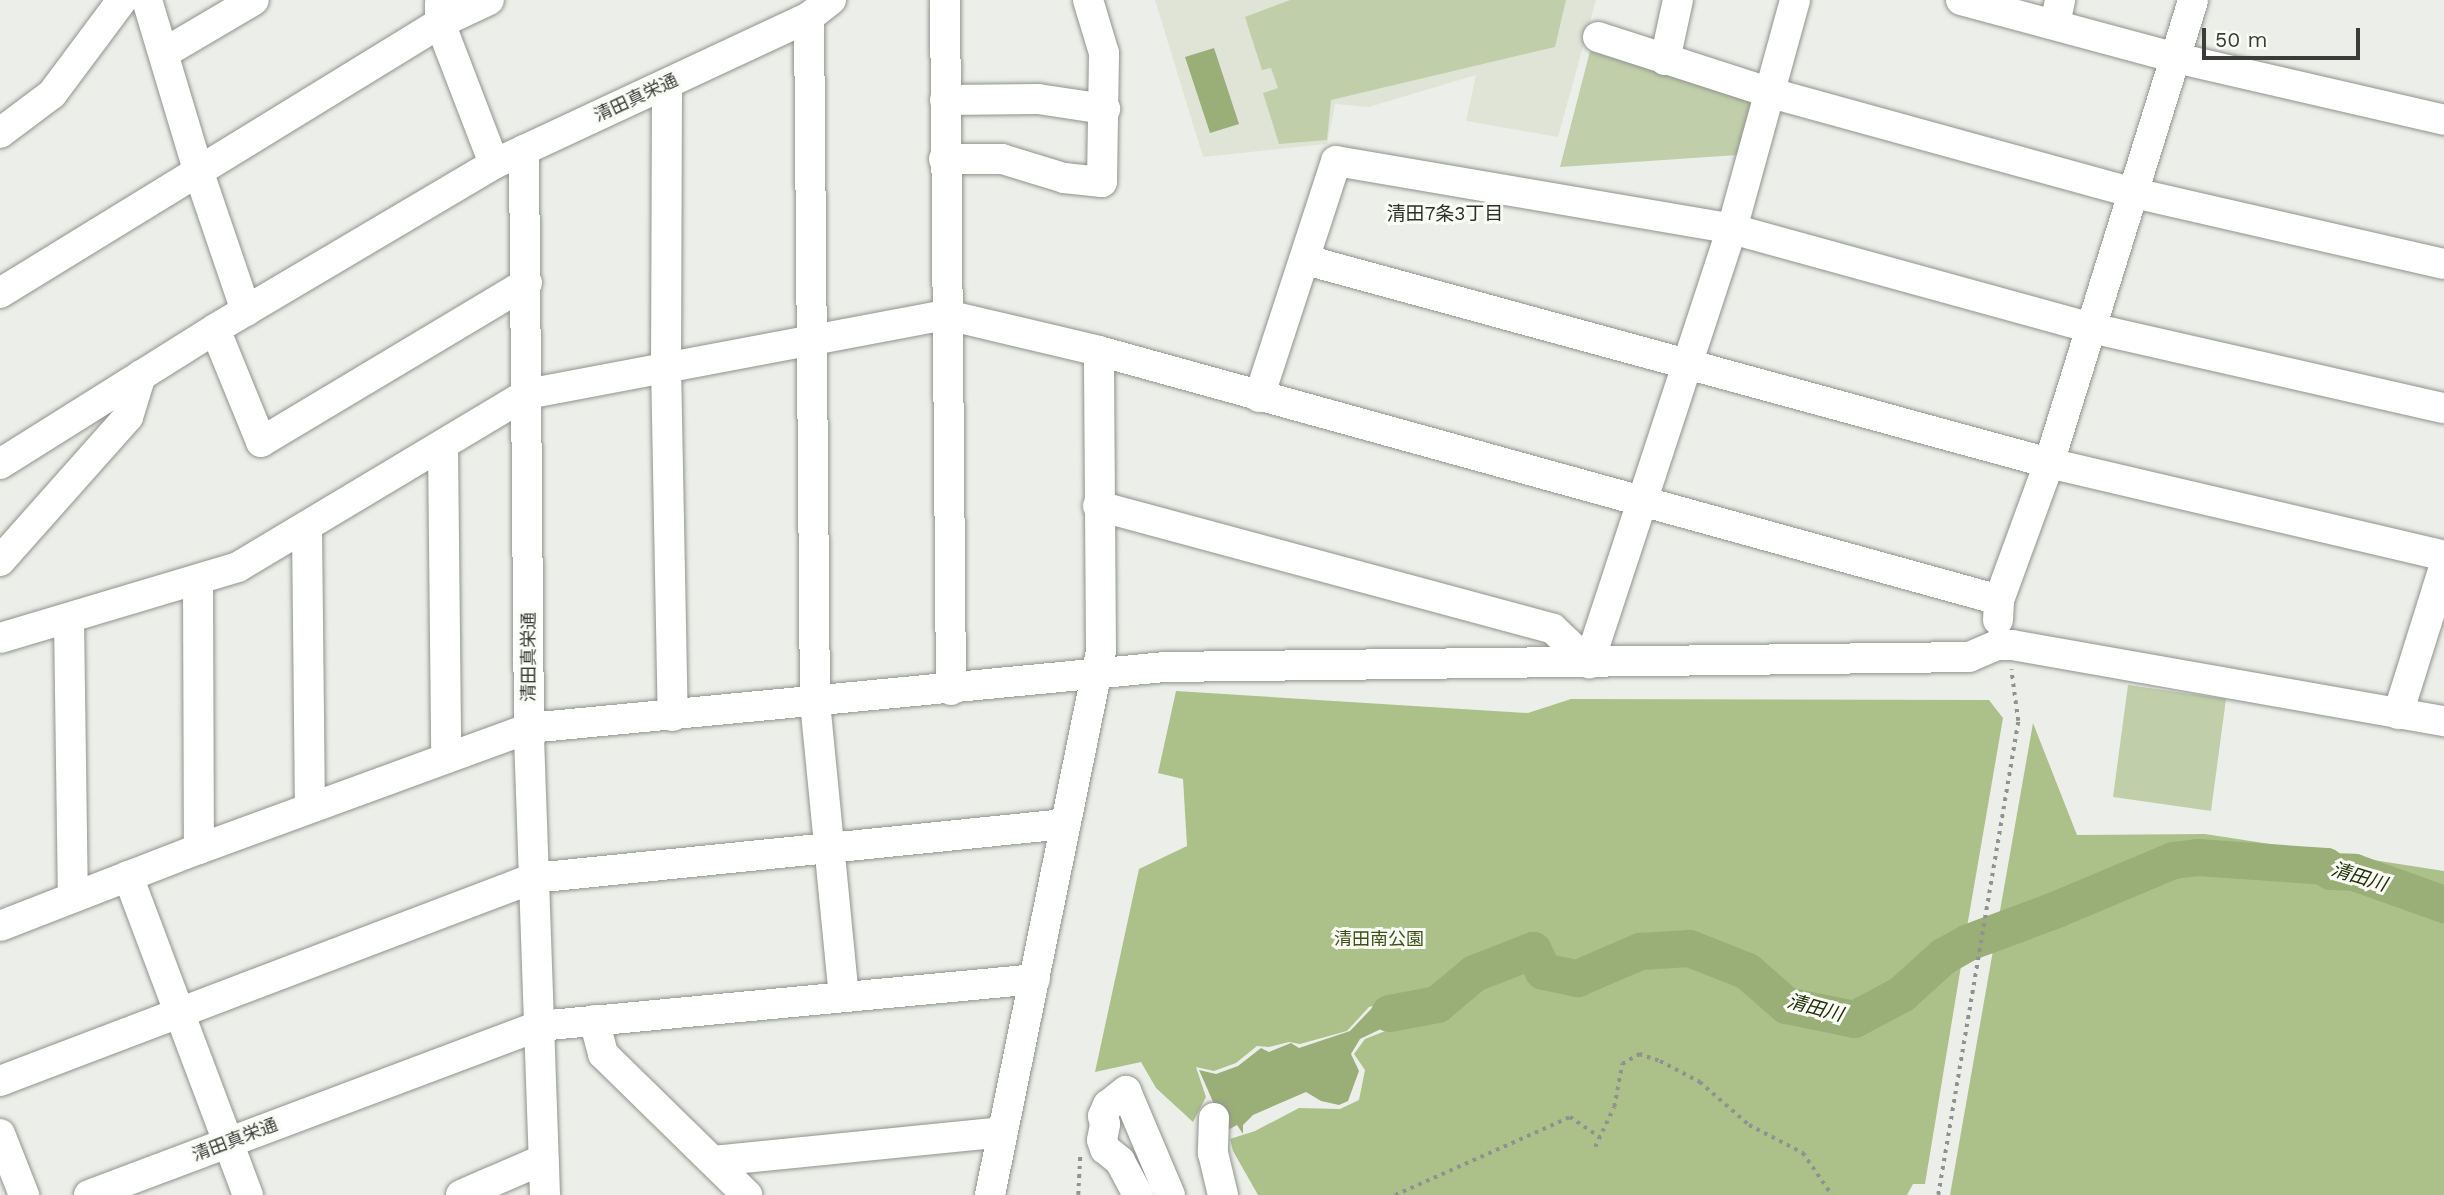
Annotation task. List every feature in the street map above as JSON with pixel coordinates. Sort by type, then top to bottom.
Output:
[{"type":"street","points":[[0,133],[52,94],[122,0]]},
{"type":"street","points":[[147,0],[198,170],[246,312]]},
{"type":"street","points":[[164,53],[254,0]]},
{"type":"street","points":[[0,293],[198,170],[440,11],[489,0]]},
{"type":"street","points":[[945,0],[944,159],[951,690]]},
{"type":"street","points":[[944,159],[1002,159],[1064,178],[1102,182],[1104,53],[1088,0]]},
{"type":"street","points":[[1665,60],[1678,0]]},
{"type":"street","points":[[1589,663],[1732,229],[1795,0]]},
{"type":"street","points":[[1961,0],[2057,12],[2176,58],[2444,120]]},
{"type":"street","points":[[1997,645],[1999,600],[2049,463],[2193,0]]},
{"type":"street","points":[[820,9],[810,338],[815,702],[844,997]]},
{"type":"street","name":"清田真栄通","points":[[95,1194],[539,1026],[529,728],[524,150],[820,9]]},
{"type":"street","points":[[440,11],[494,164]]},
{"type":"street","points":[[1598,37],[1771,93],[2134,193],[2444,264]]},
{"type":"street","points":[[667,84],[666,366],[673,716]]},
{"type":"street","points":[[945,100],[1038,99],[1105,109]]},
{"type":"street","points":[[0,464],[215,329],[494,164],[524,150]]},
{"type":"street","points":[[1259,397],[1306,260],[1336,161],[1732,229],[2091,328],[2444,408]]},
{"type":"street","points":[[1306,260],[2049,463],[2444,556]]},
{"type":"street","points":[[215,329],[261,442],[527,283]]},
{"type":"street","points":[[0,638],[238,567],[527,394],[947,314],[1099,351],[1999,600]]},
{"type":"street","points":[[990,1195],[1101,651],[1099,351]]},
{"type":"street","points":[[0,561],[128,417],[141,375]]},
{"type":"street","points":[[443,446],[446,757]]},
{"type":"street","points":[[1098,506],[1553,629],[1589,663]]},
{"type":"street","points":[[307,527],[310,808]]},
{"type":"street","points":[[2398,714],[2444,567]]},
{"type":"street","points":[[198,580],[199,849]]},
{"type":"street","points":[[69,619],[73,897]]},
{"type":"street","points":[[0,926],[199,849],[529,728],[951,690],[1165,667],[1969,657],[1997,645],[2011,645],[2444,720]]},
{"type":"street","points":[[0,1082],[534,878],[1065,824]]},
{"type":"street","points":[[128,876],[247,1195]]},
{"type":"street","points":[[545,1195],[539,1026],[1035,979]]},
{"type":"street","points":[[594,1020],[603,1054],[747,1195]]},
{"type":"street","points":[[1138,1195],[1120,1161],[1105,1149],[1102,1140],[1105,1124],[1103,1116],[1108,1105],[1126,1091],[1170,1195]]},
{"type":"street","points":[[1214,1118],[1213,1153],[1223,1195]]},
{"type":"street","points":[[713,1161],[1002,1132]]},
{"type":"street","points":[[0,1134],[24,1195]]},
{"type":"street","points":[[461,1195],[544,1159]]},
{"type":"path","points":[[1938,1195],[2018,721],[2012,671],[1997,645]]},
{"type":"path","points":[[1595,1147],[1614,1107],[1622,1064],[1639,1054],[1660,1061],[1700,1082],[1749,1125],[1803,1153],[1832,1195]]},
{"type":"path","points":[[1395,1195],[1570,1117],[1601,1138]]},
{"type":"path","points":[[1078,1195],[1080,1156]]},
{"type":"shaded area","points":[[1155,0],[1596,0],[1558,137],[1466,121],[1476,75],[1369,107],[1335,104],[1327,144],[1203,157]]},
{"type":"shaded area","points":[[1290,0],[1566,0],[1555,47],[1331,100],[1327,140],[1279,144],[1263,93],[1278,88],[1271,68],[1262,70],[1245,17]]},
{"type":"shaded area","points":[[1214,48],[1239,124],[1210,133],[1185,57]]},
{"type":"shaded area","points":[[1590,51],[1748,99],[1753,109],[1738,155],[1560,167]]},
{"type":"shaded area","points":[[2128,685],[2226,699],[2211,811],[2113,797]]},
{"type":"shaded area","points":[[1413,998],[1437,1004],[1428,1013],[1410,1015],[1360,1039],[1351,1054],[1359,1071],[1348,1101],[1339,1105],[1321,1101],[1306,1092],[1253,1115],[1243,1125],[1243,1134],[1237,1125],[1226,1131],[1199,1070],[1216,1074],[1238,1066],[1261,1048],[1269,1052],[1291,1043],[1299,1048],[1350,1031],[1373,1007],[1390,1006]]},
{"type":"green space","name":"清田南公園","points":[[1176,691],[1528,713],[1571,699],[1989,700],[2003,718],[1966,933],[1950,945],[1962,960],[1925,1184],[1913,1184],[1907,1195],[1258,1195],[1233,1151],[1230,1139],[1255,1131],[1299,1108],[1340,1109],[1359,1100],[1365,1070],[1354,1054],[1365,1039],[1441,1009],[1425,997],[1411,995],[1369,1007],[1347,1031],[1300,1044],[1289,1042],[1269,1047],[1257,1046],[1236,1063],[1214,1071],[1196,1067],[1206,1097],[1193,1122],[1156,1088],[1141,1062],[1095,1072],[1139,869],[1187,846],[1183,779],[1158,773]]},
{"type":"green space","points":[[2033,723],[2077,835],[2205,834],[2444,871],[2444,1195],[1950,1195]]},
{"type":"waterway","name":"清田川","points":[[1389,1013],[1437,1004],[1474,973],[1533,950],[1543,971],[1577,978],[1640,951],[1689,948],[1747,971],[1786,1005],[1854,1019],[1901,994],[1943,956],[1968,942],[2054,910],[2173,860],[2197,857],[2326,866],[2330,871],[2354,872],[2444,904]]},
{"type":"district","name":"清田7条3丁目","points":[[1445,214]]}]
